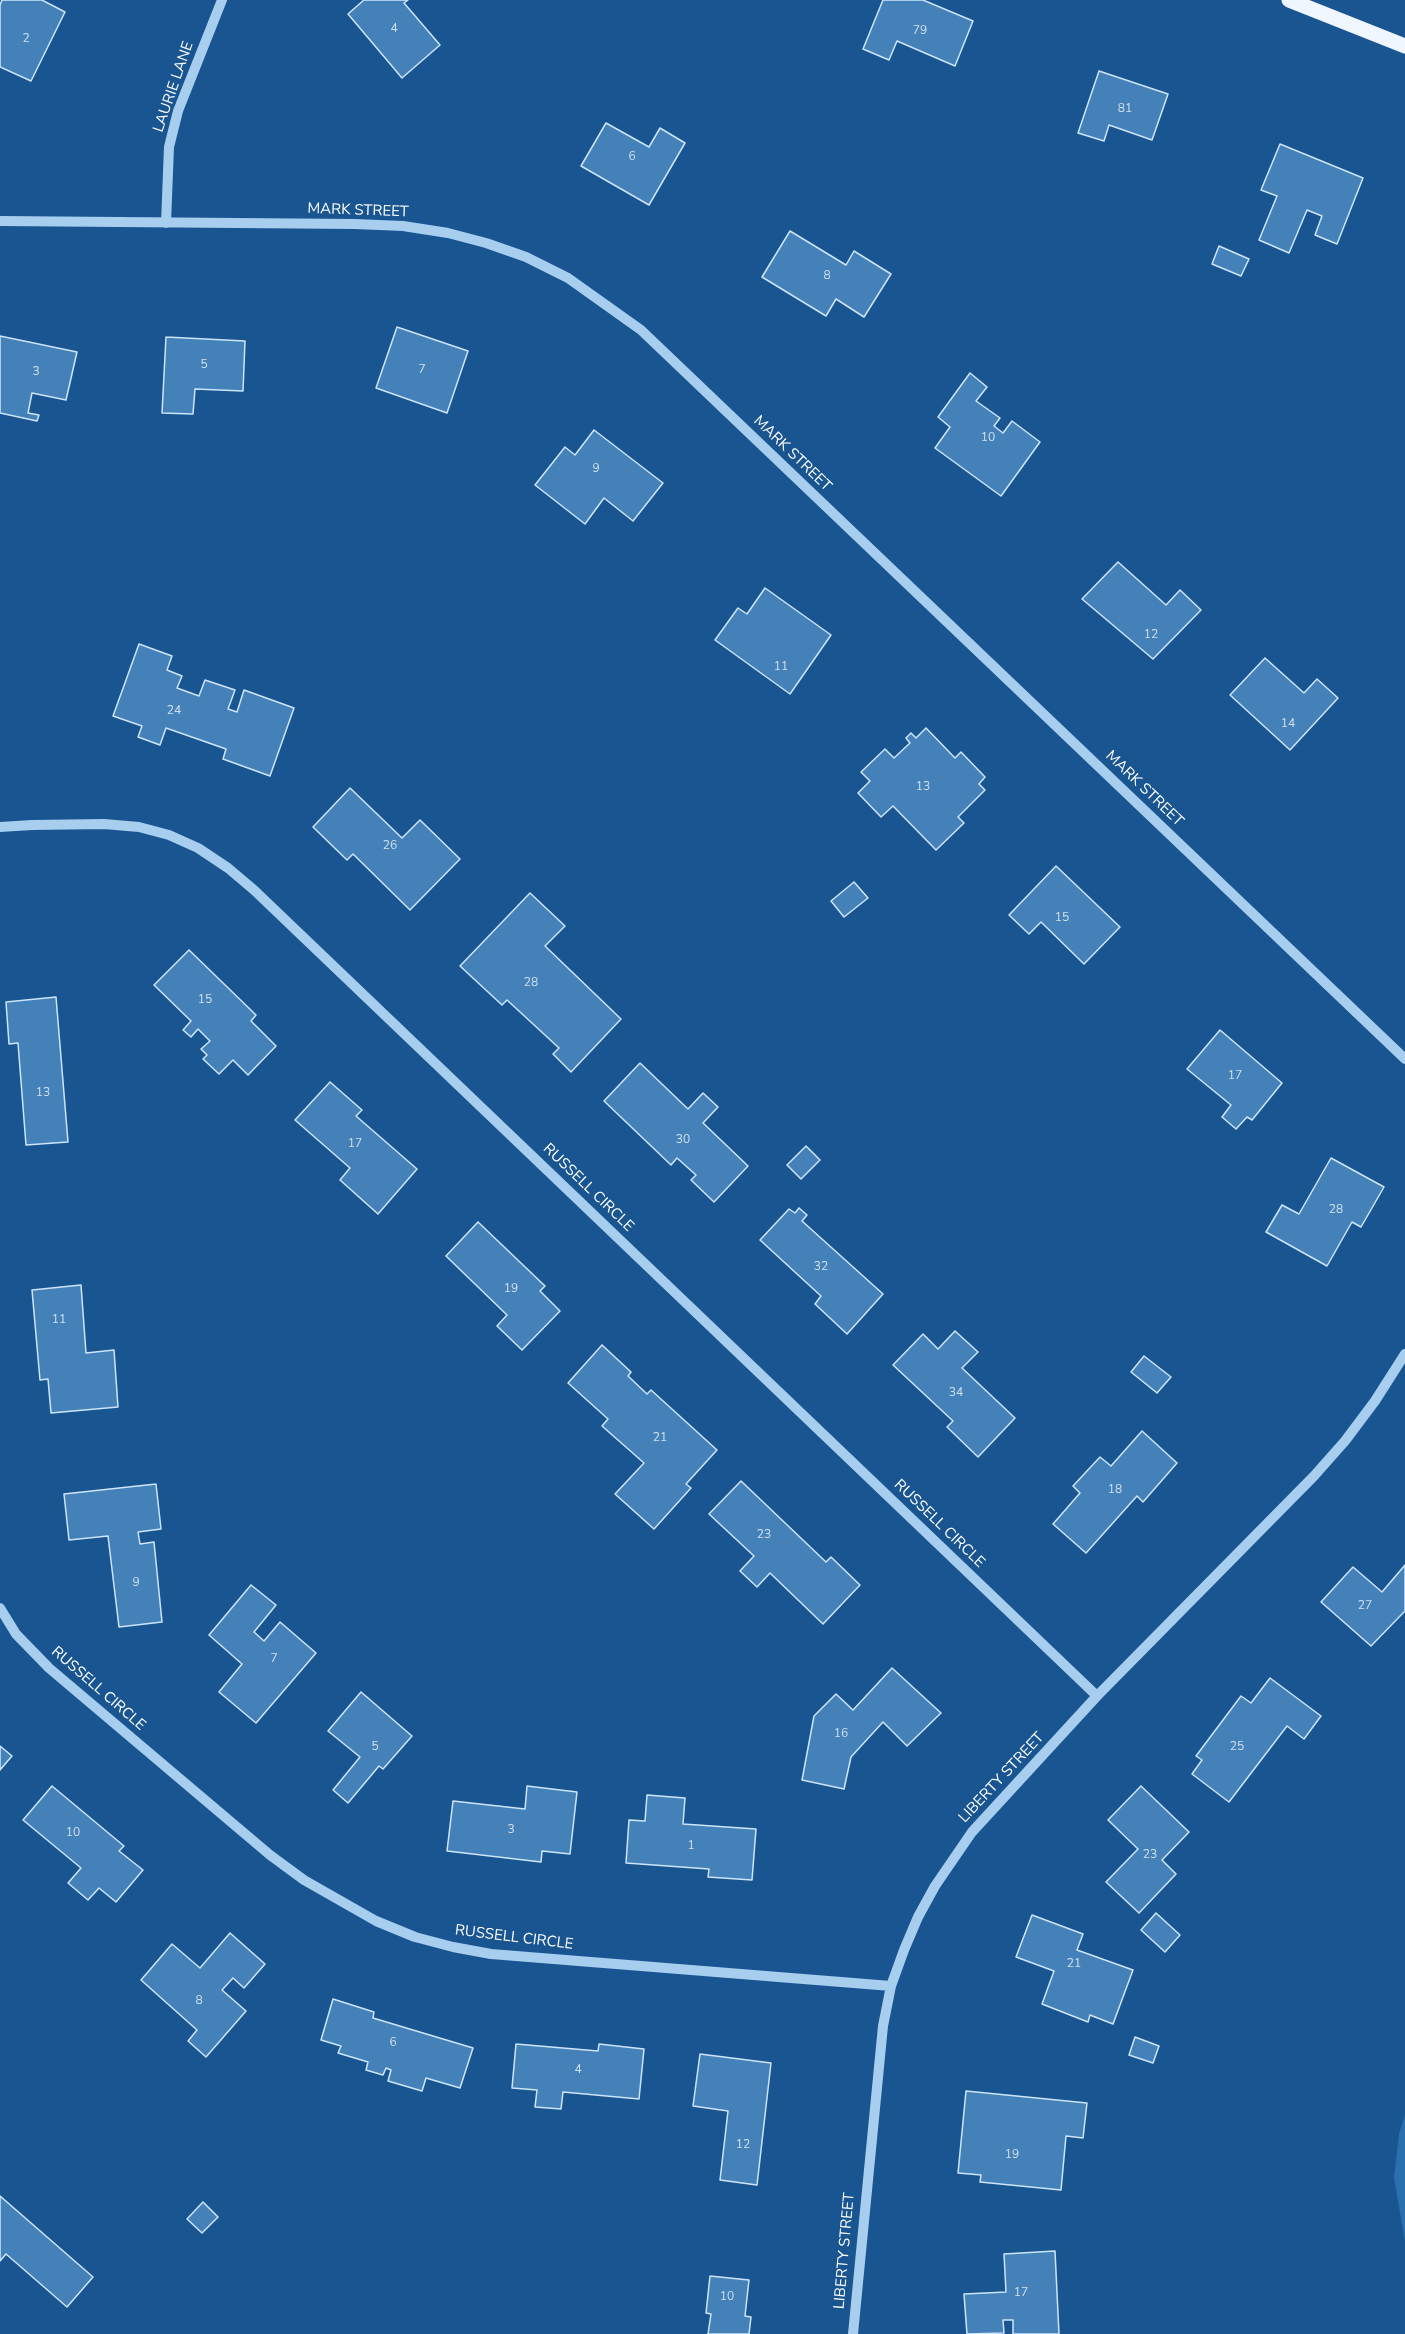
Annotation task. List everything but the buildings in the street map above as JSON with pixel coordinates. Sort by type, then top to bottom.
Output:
[{"type":"main road","points":[[1289,0],[1405,46]]},
{"type":"street","name":"LAURIE LANE","points":[[166,223],[169,147],[178,111],[222,0]]},
{"type":"street","name":"MARK STREET","points":[[0,221],[403,226],[448,233],[526,257],[568,278],[649,338],[1405,1059]]},
{"type":"street","name":"RUSSELL CIRCLE","points":[[0,827],[104,824],[139,827],[169,835],[198,848],[228,868],[1097,1696]]},
{"type":"street","name":"LIBERTY STREET","points":[[853,2334],[878,2065],[891,1986],[918,1917],[934,1886],[972,1832],[1097,1696],[1346,1441],[1376,1401],[1405,1354]]},
{"type":"street","name":"RUSSELL CIRCLE","points":[[0,1608],[16,1634],[49,1668],[270,1855],[304,1880],[376,1922],[415,1937],[491,1954],[891,1986]]},
{"type":"shaded area","points":[[1405,2115],[1405,2241],[1394,2178],[1399,2134]]}]
